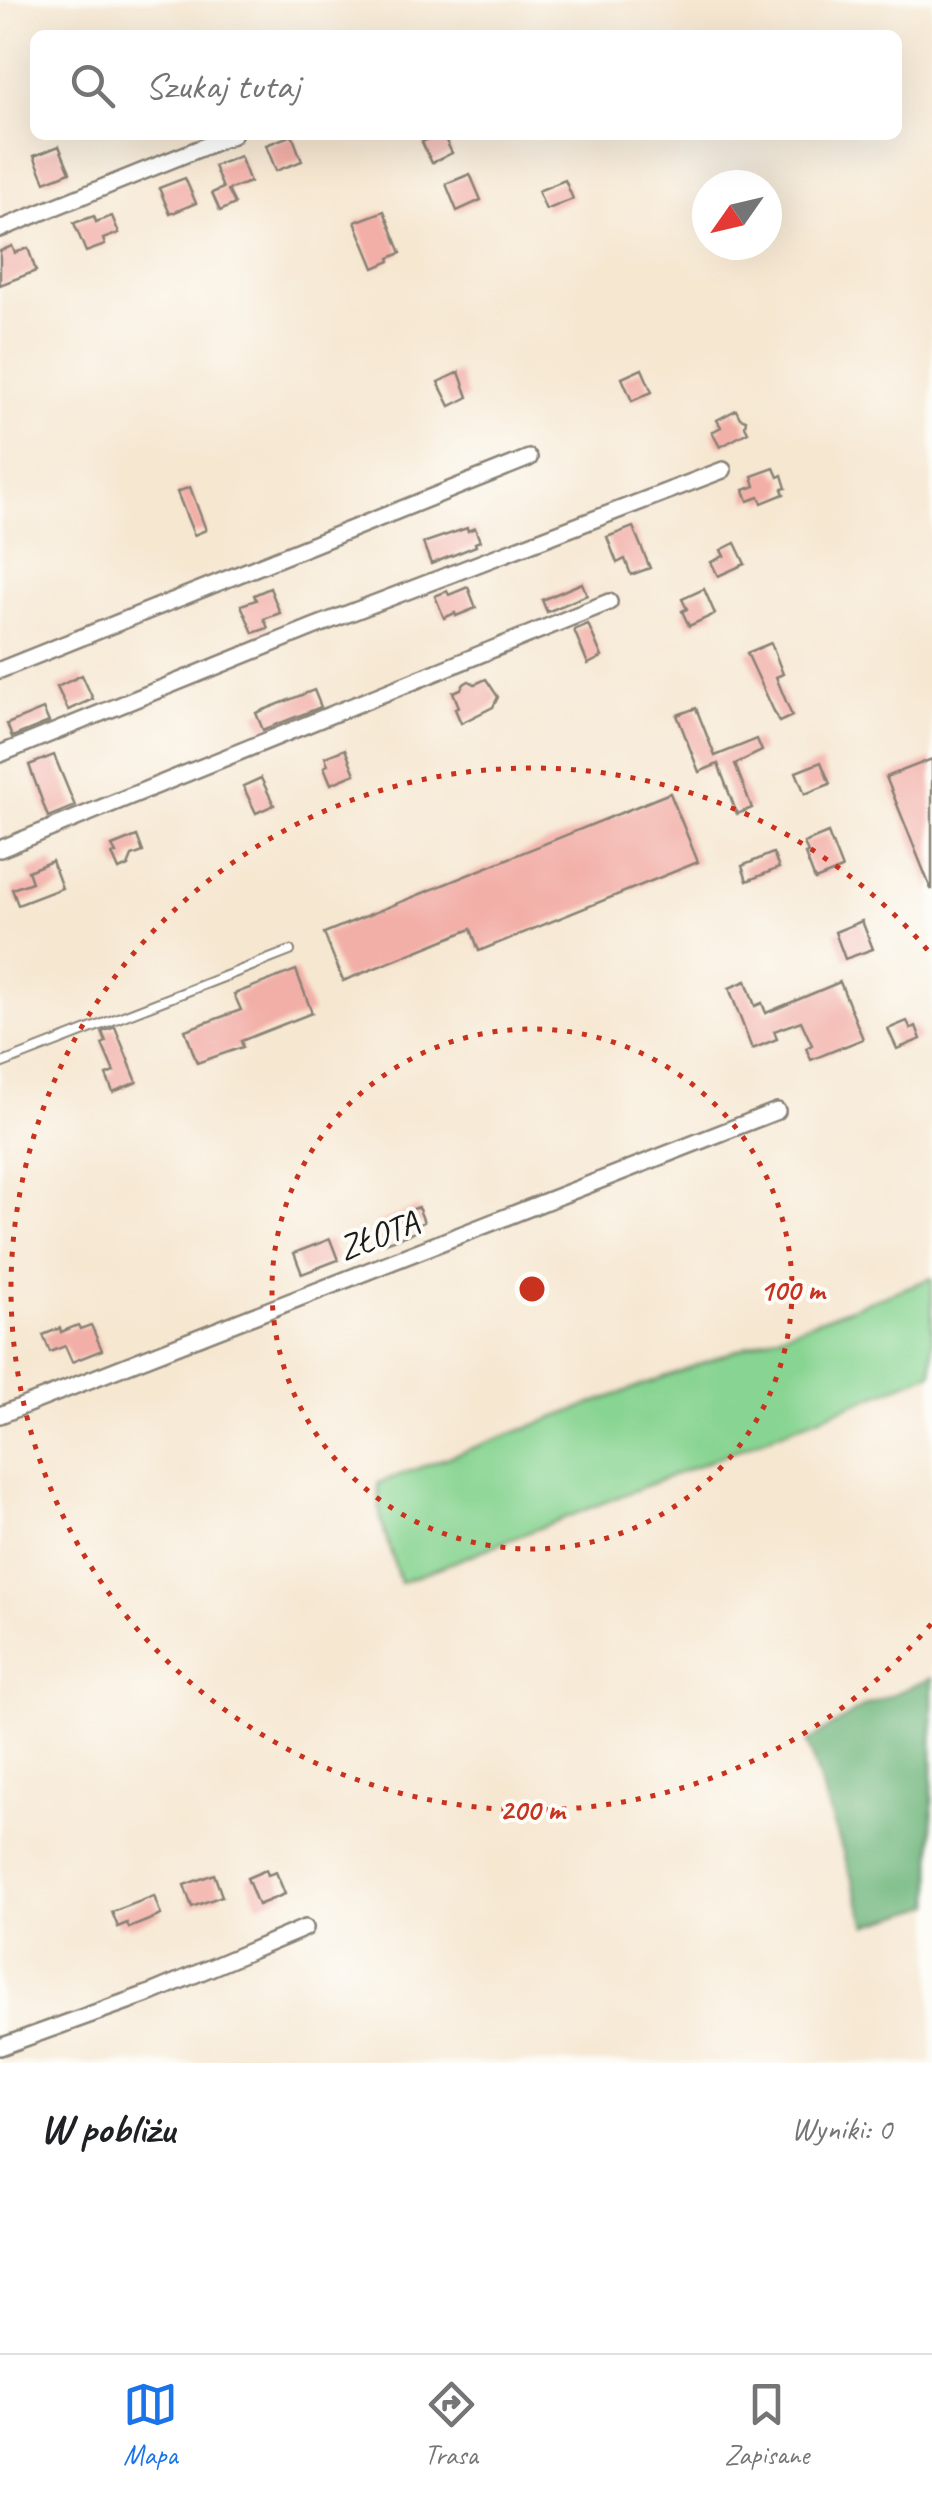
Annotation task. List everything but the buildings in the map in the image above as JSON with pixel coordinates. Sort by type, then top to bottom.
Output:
[{"type":"street","points":[[0,229],[221,140]]},
{"type":"street","points":[[0,670],[528,458]]},
{"type":"street","points":[[0,754],[724,470]]},
{"type":"street","points":[[0,849],[609,602]]},
{"type":"street","name":"ZŁOTA","points":[[0,1416],[777,1111]]},
{"type":"street","points":[[0,2047],[154,1992],[304,1928]]},
{"type":"lane","points":[[0,1064],[290,951]]},
{"type":"green space","points":[[932,1278],[932,1373],[400,1583],[381,1520],[378,1483]]},
{"type":"green space","points":[[932,1678],[932,1905],[867,1925],[807,1742],[864,1706]]}]
